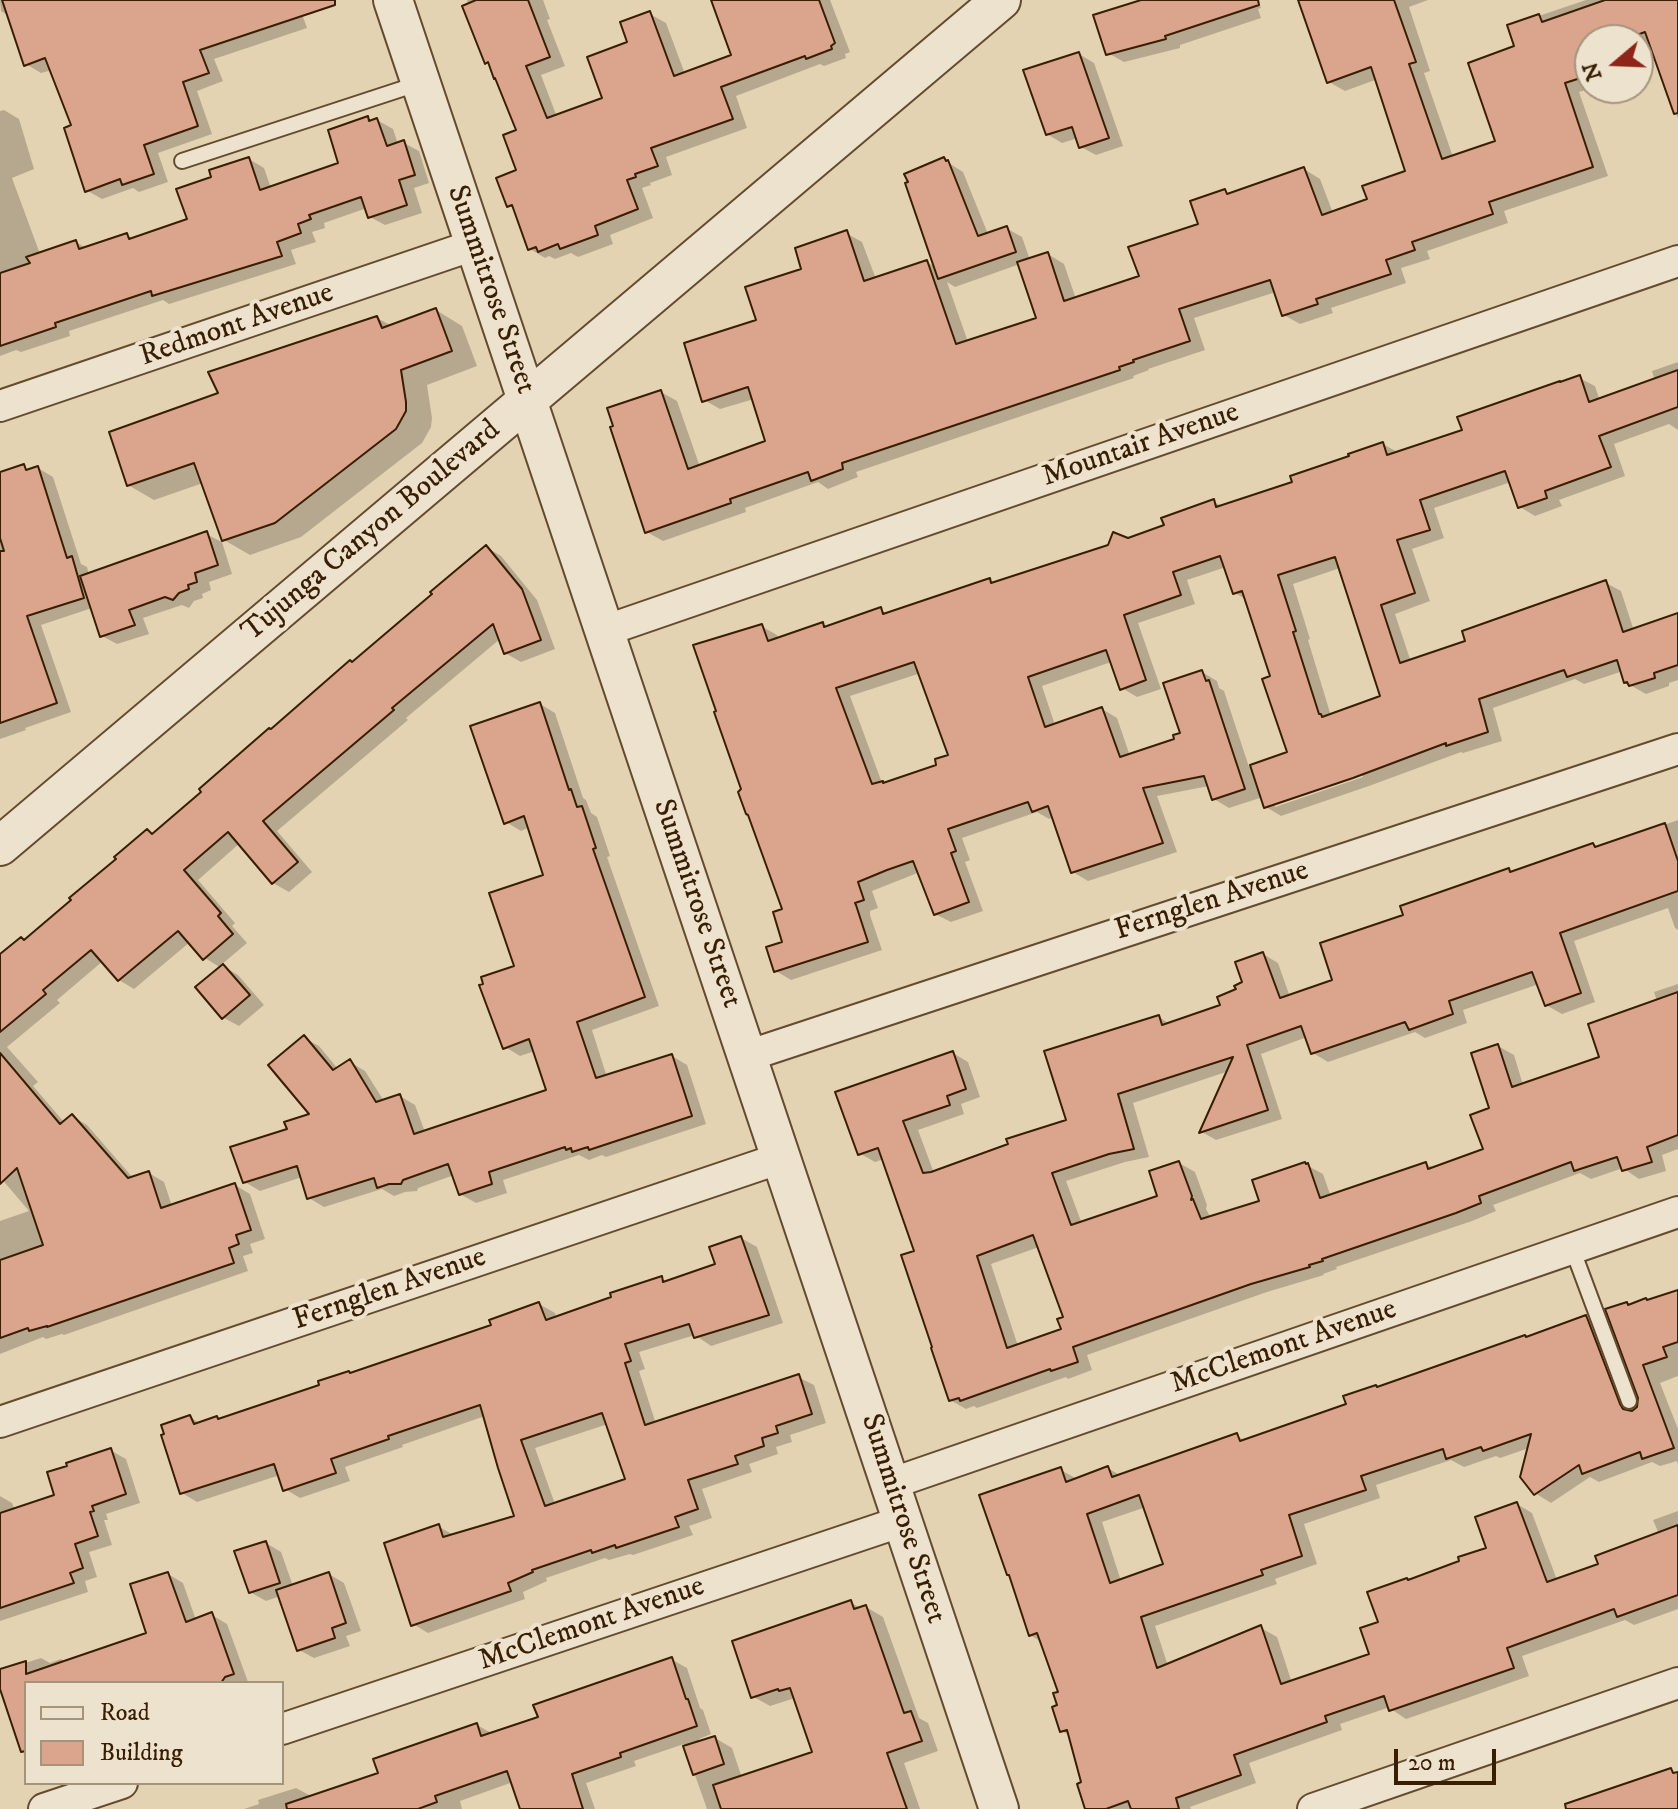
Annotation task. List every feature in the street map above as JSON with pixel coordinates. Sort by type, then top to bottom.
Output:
[{"type":"street","name":"Summitrose Street","points":[[393,0],[999,1809]]},
{"type":"street","name":"Tujunga Canyon Boulevard","points":[[0,846],[1001,0]]},
{"type":"street","name":"Redmont Avenue","points":[[0,406],[474,245]]},
{"type":"street","name":"Mountair Avenue","points":[[604,631],[1678,261]]},
{"type":"street","name":"Fernglen Avenue","points":[[747,1056],[1678,749]]},
{"type":"street","name":"Fernglen Avenue","points":[[0,1422],[781,1158]]},
{"type":"street","name":"McClemont Avenue","points":[[890,1484],[1678,1212]]},
{"type":"street","name":"McClemont Avenue","points":[[284,1728],[903,1521]]},
{"type":"street","points":[[1313,1809],[1678,1683]]},
{"type":"street","points":[[44,1809],[116,1785]]},
{"type":"lane","points":[[182,161],[420,83]]},
{"type":"lane","points":[[1572,1248],[1629,1401]]},
{"type":"building","points":[[2,0],[335,0],[335,5],[200,50],[209,73],[183,82],[198,126],[144,145],[154,174],[122,185],[120,179],[85,192],[64,128],[71,125],[45,58],[24,66]]},
{"type":"building","points":[[476,0],[528,0],[550,57],[526,66],[547,118],[602,98],[587,57],[627,42],[620,22],[650,11],[674,76],[731,55],[711,0],[819,0],[835,43],[832,49],[721,87],[733,119],[651,148],[658,166],[627,180],[638,209],[595,226],[598,235],[560,249],[558,244],[538,252],[536,247],[528,250],[512,205],[507,207],[496,178],[516,170],[503,135],[516,130],[462,6]]},
{"type":"building","points":[[1141,0],[1258,0],[1259,5],[1165,36],[1166,39],[1106,55],[1093,15]]},
{"type":"building","points":[[1298,0],[1394,0],[1416,62],[1409,64],[1442,159],[1495,141],[1468,63],[1514,46],[1507,25],[1539,14],[1542,22],[1605,0],[1678,0],[1678,113],[1674,114],[1654,57],[1654,24],[1574,24],[1574,80],[1565,83],[1593,167],[1489,202],[1493,214],[1412,242],[1415,250],[1386,260],[1391,274],[1316,299],[1318,304],[1282,316],[1270,280],[1179,309],[1190,341],[1133,360],[1119,367],[1120,370],[842,463],[843,469],[811,481],[808,472],[645,533],[610,427],[613,426],[607,408],[661,390],[688,469],[765,441],[748,387],[702,402],[684,343],[756,320],[745,287],[801,269],[795,248],[847,230],[864,281],[927,260],[956,344],[1036,318],[1017,262],[1048,252],[1064,301],[1139,276],[1128,247],[1198,224],[1190,201],[1225,189],[1227,194],[1304,167],[1322,215],[1367,199],[1362,186],[1405,171],[1371,67],[1327,83]]},
{"type":"building","points":[[1079,52],[1109,138],[1079,148],[1072,127],[1046,135],[1023,70]]},
{"type":"building","points":[[368,116],[369,121],[377,118],[387,146],[404,140],[415,175],[399,180],[407,205],[368,218],[361,197],[309,215],[311,219],[298,224],[301,233],[277,242],[282,256],[152,296],[151,291],[55,323],[56,327],[0,346],[0,273],[30,263],[26,257],[76,240],[79,249],[127,233],[129,239],[187,219],[176,189],[211,177],[209,170],[249,157],[260,190],[338,163],[328,130]]},
{"type":"building","points":[[944,157],[948,160],[978,236],[1007,226],[1016,252],[938,279],[904,174]]},
{"type":"building","points":[[436,308],[452,351],[401,370],[406,411],[396,429],[275,523],[222,541],[194,463],[127,486],[109,432],[218,393],[208,372],[377,316],[382,328]]},
{"type":"building","points":[[1678,370],[1678,407],[1599,436],[1611,467],[1545,491],[1547,498],[1518,508],[1505,471],[1420,500],[1430,530],[1397,540],[1415,593],[1381,605],[1400,663],[1465,641],[1462,631],[1606,580],[1623,632],[1678,613],[1678,665],[1654,673],[1655,678],[1629,686],[1627,682],[1624,683],[1617,660],[1567,677],[1564,670],[1479,699],[1488,732],[1446,746],[1446,743],[1264,808],[1250,765],[1287,752],[1262,679],[1270,676],[1242,591],[1233,594],[1220,556],[1173,572],[1181,595],[1124,615],[1146,680],[1120,690],[1106,650],[1028,677],[1045,727],[1102,707],[1120,757],[1174,739],[1173,735],[1180,733],[1163,683],[1202,670],[1206,681],[1209,680],[1245,789],[1212,800],[1204,776],[1143,788],[1163,843],[1071,873],[1048,806],[1032,812],[1028,802],[948,829],[956,851],[951,853],[969,902],[934,915],[913,861],[887,870],[858,882],[864,900],[855,903],[868,942],[774,972],[766,947],[782,942],[773,912],[782,909],[738,792],[741,789],[693,645],[762,624],[768,641],[823,622],[824,627],[881,607],[883,614],[990,578],[991,583],[1108,545],[1113,532],[1128,538],[1164,525],[1161,518],[1214,499],[1216,507],[1292,482],[1290,476],[1383,442],[1387,455],[1462,430],[1457,417],[1580,375],[1589,402]],"holes":[[[1335,557],[1380,696],[1322,717],[1293,632],[1296,631],[1278,575]],[[914,662],[948,755],[935,759],[936,765],[872,784],[836,688]]]},
{"type":"building","points":[[24,464],[26,470],[38,466],[67,558],[72,556],[84,598],[27,616],[57,703],[0,723],[0,551],[4,551],[0,538],[0,472]]},
{"type":"building","points":[[207,531],[218,565],[195,573],[197,582],[188,585],[189,589],[173,600],[165,597],[129,610],[135,625],[100,637],[80,576]]},
{"type":"building","points":[[486,545],[522,589],[541,640],[504,654],[493,624],[263,821],[298,862],[272,884],[228,832],[184,870],[221,913],[218,916],[233,934],[203,960],[178,931],[118,981],[91,950],[43,990],[46,994],[0,1032],[0,954],[21,937],[24,940],[147,829],[152,834],[269,728],[350,660],[352,662]]},
{"type":"building","points":[[540,702],[569,790],[577,807],[582,806],[596,848],[593,849],[645,997],[577,1022],[596,1078],[672,1054],[692,1116],[589,1150],[588,1147],[572,1152],[571,1148],[566,1150],[565,1147],[489,1172],[492,1184],[459,1195],[448,1164],[403,1180],[401,1184],[377,1188],[374,1178],[307,1199],[297,1166],[243,1183],[230,1147],[287,1129],[284,1122],[309,1114],[268,1065],[304,1035],[333,1070],[350,1059],[376,1102],[400,1094],[414,1134],[546,1090],[529,1039],[503,1049],[479,985],[483,984],[481,977],[514,966],[489,893],[543,875],[524,816],[504,824],[470,726]]},
{"type":"building","points":[[1665,823],[1678,861],[1678,891],[1560,933],[1581,993],[1545,1006],[1532,972],[1449,1001],[1453,1014],[1409,1030],[1405,1022],[1311,1054],[1301,1026],[1247,1045],[1268,1110],[1199,1133],[1233,1057],[1118,1094],[1134,1149],[1052,1173],[1071,1225],[1157,1196],[1149,1171],[1179,1161],[1191,1200],[1201,1219],[1259,1201],[1252,1180],[1305,1162],[1320,1198],[1426,1162],[1428,1169],[1483,1149],[1470,1115],[1489,1108],[1471,1053],[1498,1044],[1512,1087],[1599,1057],[1588,1024],[1678,992],[1678,1135],[1647,1147],[1652,1162],[1622,1171],[1617,1157],[1574,1171],[1571,1162],[1479,1196],[1481,1203],[1456,1213],[1322,1259],[1310,1267],[1251,1284],[1073,1347],[1078,1362],[960,1401],[959,1398],[949,1401],[901,1255],[914,1251],[878,1148],[858,1155],[835,1092],[953,1051],[966,1089],[947,1096],[950,1105],[903,1121],[923,1173],[931,1172],[1008,1144],[1006,1139],[1066,1120],[1044,1051],[1159,1015],[1162,1025],[1220,1005],[1217,997],[1236,989],[1234,986],[1242,982],[1235,962],[1263,952],[1280,998],[1332,980],[1320,943],[1403,915],[1400,906],[1509,868],[1510,872],[1593,843],[1595,847]],"holes":[[[1033,1235],[1063,1317],[1057,1319],[1061,1329],[1007,1348],[977,1256]]]},
{"type":"building","points":[[223,964],[250,995],[222,1019],[195,987]]},
{"type":"building","points":[[0,1053],[60,1124],[72,1114],[128,1178],[149,1171],[161,1208],[235,1183],[251,1230],[236,1235],[239,1244],[229,1248],[234,1263],[47,1327],[29,1331],[28,1328],[0,1338],[0,1260],[43,1245],[17,1168],[0,1184]]},
{"type":"building","points":[[741,1236],[769,1315],[694,1338],[689,1324],[625,1344],[631,1361],[625,1363],[645,1425],[799,1374],[812,1414],[776,1426],[778,1433],[762,1438],[764,1446],[735,1456],[738,1464],[688,1480],[698,1509],[675,1517],[679,1527],[616,1548],[615,1545],[592,1553],[591,1550],[532,1570],[508,1583],[511,1591],[411,1626],[384,1543],[439,1524],[443,1537],[514,1516],[480,1405],[331,1459],[336,1473],[283,1491],[274,1464],[180,1494],[161,1435],[164,1434],[161,1425],[190,1415],[194,1424],[217,1416],[218,1419],[319,1385],[318,1381],[491,1325],[489,1320],[539,1302],[546,1320],[611,1297],[610,1293],[662,1276],[663,1282],[715,1264],[709,1247]],"holes":[[[602,1413],[625,1479],[545,1506],[521,1440]]]},
{"type":"building","points":[[1678,1290],[1678,1342],[1663,1347],[1667,1357],[1643,1365],[1674,1448],[1642,1459],[1640,1452],[1582,1474],[1579,1465],[1534,1495],[1520,1477],[1531,1434],[1483,1451],[1481,1447],[1446,1459],[1443,1449],[1361,1476],[1366,1490],[1289,1515],[1302,1556],[1261,1570],[1263,1575],[1141,1617],[1157,1668],[1261,1625],[1281,1684],[1369,1654],[1360,1628],[1378,1622],[1367,1592],[1408,1580],[1486,1548],[1475,1517],[1517,1502],[1547,1582],[1598,1564],[1595,1556],[1678,1525],[1678,1595],[1617,1617],[1614,1609],[1507,1648],[1514,1668],[1389,1711],[1384,1696],[1325,1716],[1327,1722],[1234,1755],[1241,1775],[1176,1798],[1179,1809],[1131,1809],[1128,1801],[1106,1809],[1085,1809],[1067,1730],[1060,1732],[1052,1707],[1057,1705],[1053,1693],[1058,1692],[1037,1633],[1029,1636],[979,1495],[1061,1467],[1066,1482],[1108,1466],[1112,1477],[1237,1433],[1240,1441],[1346,1404],[1343,1396],[1586,1315],[1620,1404],[1623,1409],[1632,1411],[1637,1407],[1638,1398],[1605,1309]],"holes":[[[1139,1495],[1163,1564],[1110,1583],[1087,1514]]]},
{"type":"building","points":[[111,1448],[126,1494],[92,1506],[94,1511],[90,1512],[98,1536],[75,1544],[83,1568],[70,1573],[74,1583],[0,1608],[0,1513],[54,1495],[47,1472]]},
{"type":"building","points":[[266,1541],[280,1583],[249,1593],[234,1551]]},
{"type":"building","points":[[168,1572],[186,1622],[212,1612],[234,1674],[222,1681],[24,1681],[24,1751],[21,1752],[0,1689],[0,1669],[26,1661],[26,1674],[146,1633],[130,1584]]},
{"type":"building","points":[[329,1572],[346,1623],[332,1628],[335,1638],[297,1651],[276,1590]]},
{"type":"building","points":[[851,1600],[854,1609],[866,1605],[904,1713],[911,1711],[922,1741],[887,1753],[907,1809],[721,1809],[713,1785],[812,1752],[790,1688],[751,1698],[732,1641]]},
{"type":"building","points":[[672,1657],[697,1726],[572,1774],[583,1809],[520,1809],[507,1771],[435,1796],[437,1802],[418,1809],[287,1809],[286,1804],[378,1773],[373,1759],[477,1723],[481,1736],[538,1717],[533,1705]]},
{"type":"building","points":[[715,1736],[724,1764],[693,1775],[683,1746]]},
{"type":"building","points":[[1671,1768],[1673,1773],[1678,1772],[1678,1809],[1566,1809],[1565,1804]]}]
